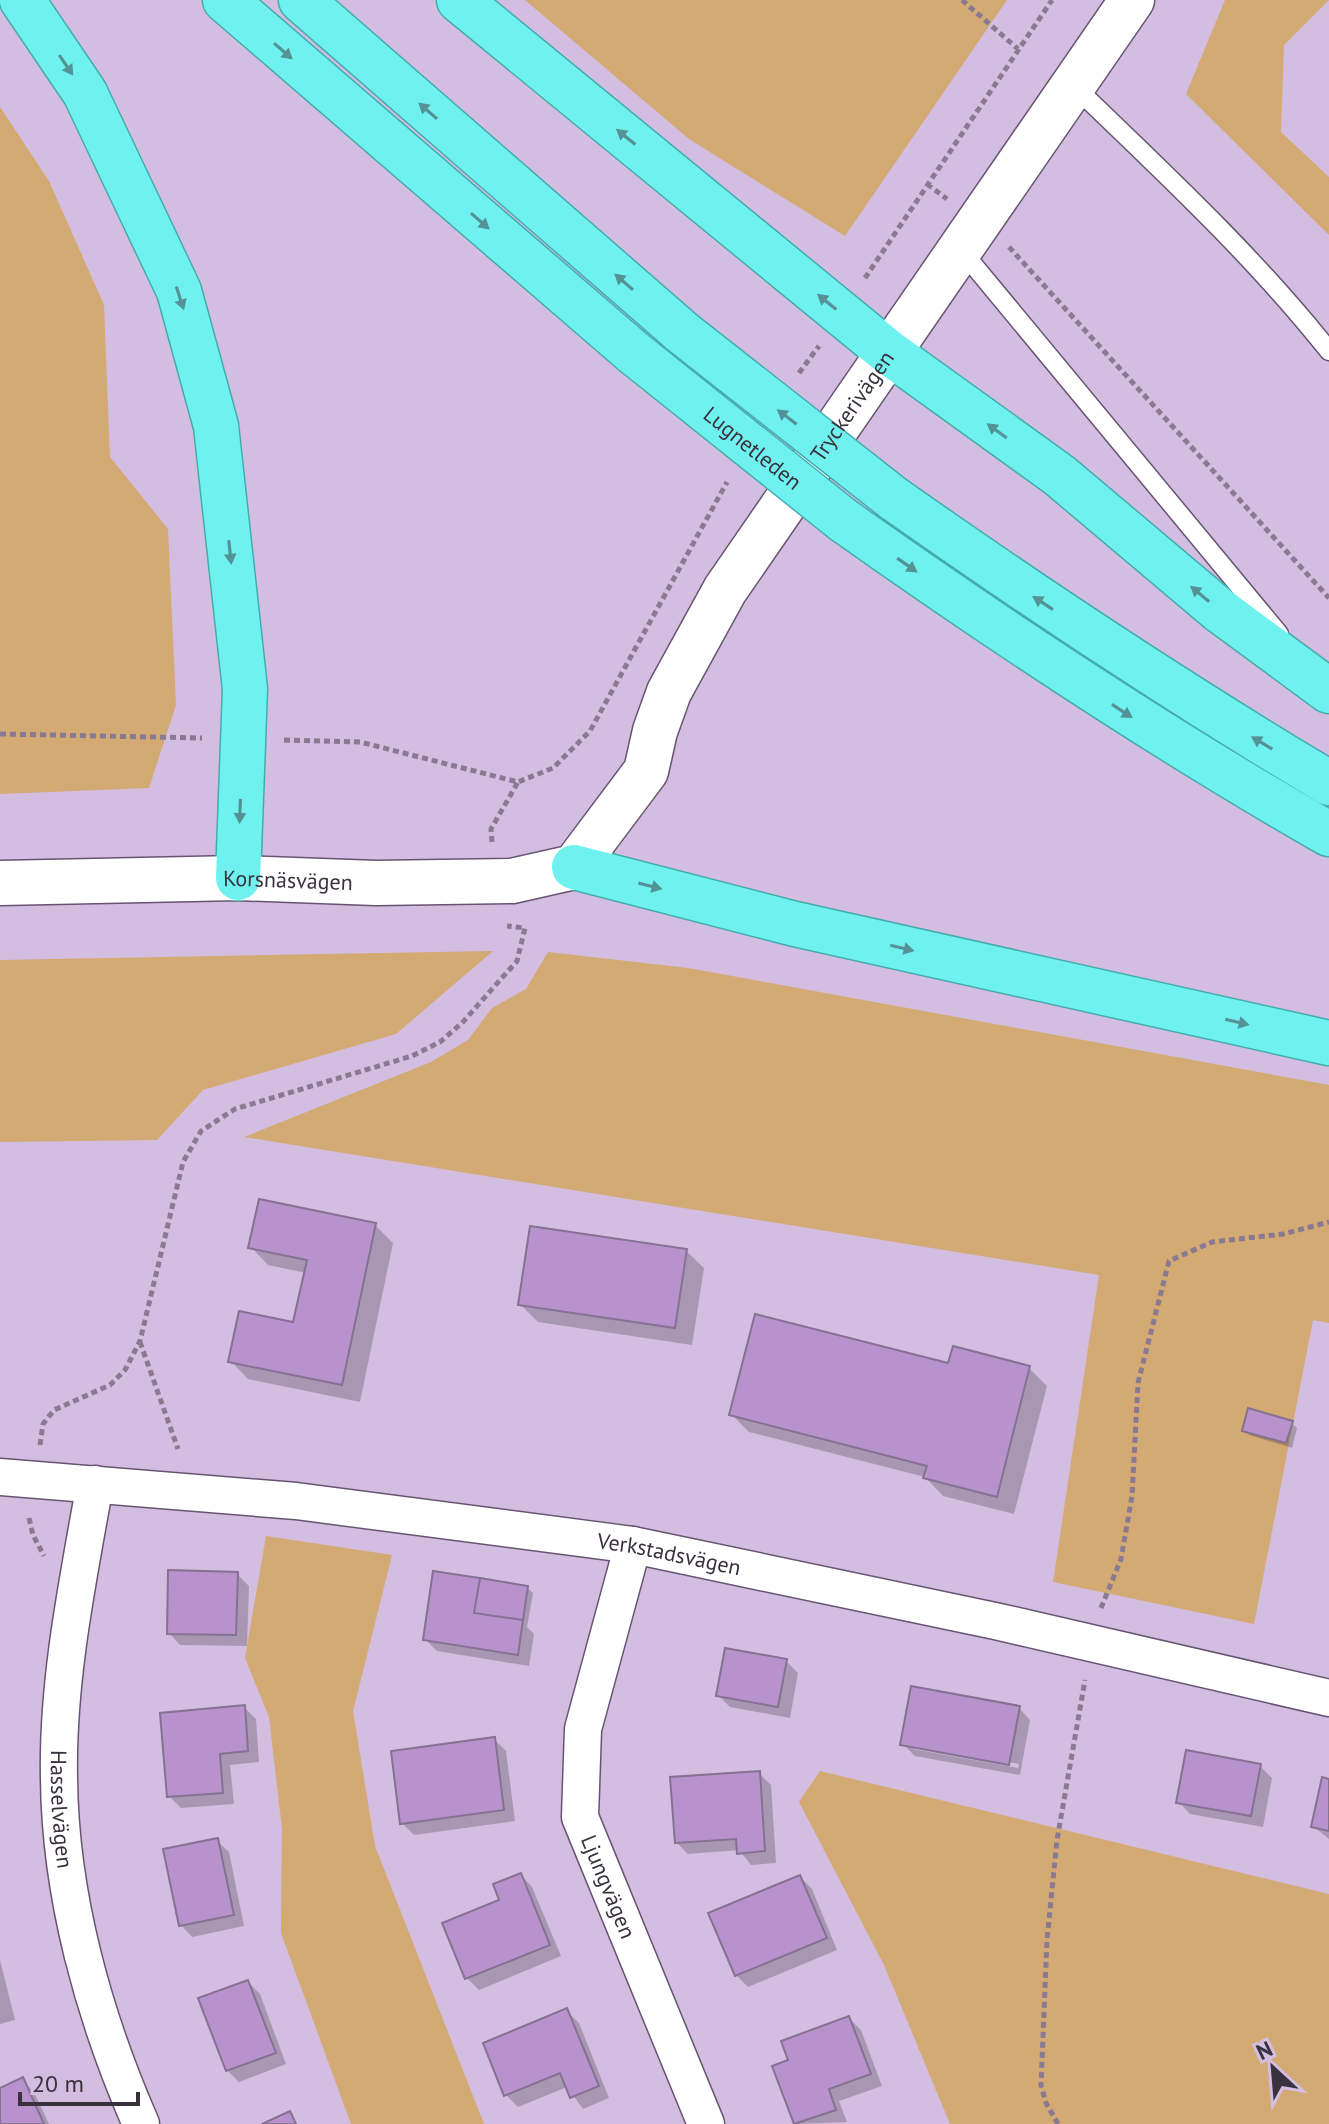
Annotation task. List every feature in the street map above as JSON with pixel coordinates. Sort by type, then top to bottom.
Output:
[{"type":"highway","points":[[22,0],[85,93],[179,291],[216,426],[245,689],[238,878]]},
{"type":"highway","name":"Lugnetleden","points":[[225,0],[634,353],[843,520],[1001,631],[1134,718],[1329,834]]},
{"type":"highway","name":"Lugnetleden","points":[[301,0],[683,333],[893,498],[1049,607],[1213,714],[1329,783]]},
{"type":"highway","points":[[459,0],[887,351],[1059,475],[1219,610],[1325,688]]},
{"type":"highway","points":[[574,867],[795,924],[1329,1043]]},
{"type":"street","name":"Tryckerivägen","points":[[574,867],[646,771],[655,731],[669,692],[725,590],[1132,0]]},
{"type":"street","name":"Korsnäsvägen","points":[[0,883],[238,878],[376,883],[512,881],[574,867]]},
{"type":"street","name":"Verkstadsvägen","points":[[0,1477],[296,1501],[633,1545],[1092,1643],[1329,1698]]},
{"type":"street","name":"Hasselvägen","points":[[95,1484],[77,1587],[60,1732],[62,1826],[78,1930],[93,1990],[141,2124]]},
{"type":"street","name":"Ljungvägen","points":[[633,1545],[583,1729],[580,1817],[706,2124]]},
{"type":"lane","points":[[1073,85],[1213,223],[1297,311],[1329,351]]},
{"type":"lane","points":[[968,235],[1325,688]]},
{"type":"path","points":[[962,0],[1018,49]]},
{"type":"path","points":[[797,375],[842,314],[1052,0]]},
{"type":"path","points":[[927,184],[968,235],[1018,255],[1329,598]]},
{"type":"path","points":[[270,740],[360,742],[518,782],[553,768],[590,731],[732,473]]},
{"type":"path","points":[[0,734],[212,738]]},
{"type":"path","points":[[38,1480],[43,1424],[54,1410],[110,1385],[125,1370],[140,1341],[183,1162],[201,1131],[235,1109],[412,1056],[440,1042],[462,1023],[517,961],[525,928],[491,923],[491,829],[518,782]]},
{"type":"path","points":[[1058,2124],[1046,2103],[1041,2085],[1047,1940],[1057,1840],[1098,1615],[1121,1559],[1132,1496],[1138,1383],[1169,1261],[1212,1242],[1283,1234],[1329,1222]]},
{"type":"path","points":[[140,1341],[178,1449]]},
{"type":"shaded area","points":[[525,0],[1007,0],[845,236],[689,139]]},
{"type":"shaded area","points":[[1225,0],[1329,0],[1284,45],[1281,132],[1329,177],[1329,235],[1186,94]]},
{"type":"shaded area","points":[[0,107],[49,181],[104,305],[110,457],[168,529],[176,705],[149,788],[0,794]]},
{"type":"shaded area","points":[[493,951],[396,1034],[203,1090],[157,1140],[0,1142],[0,960]]},
{"type":"shaded area","points":[[548,952],[688,968],[1329,1085],[1329,1323],[1313,1320],[1254,1624],[1053,1582],[1099,1275],[244,1137],[431,1062],[468,1040],[492,1008],[526,989]]},
{"type":"shaded area","points":[[266,1536],[392,1555],[353,1711],[375,1846],[484,2124],[351,2124],[281,1933],[282,1829],[269,1717],[245,1658]]},
{"type":"shaded area","points":[[820,1771],[1329,1894],[1329,2124],[950,2124],[884,1965],[799,1802]]},
{"type":"building","points":[[259,1199],[376,1223],[342,1385],[228,1362],[239,1311],[293,1322],[307,1260],[248,1248]]},
{"type":"building","points":[[530,1226],[687,1249],[675,1328],[518,1305]]},
{"type":"building","points":[[755,1314],[948,1363],[953,1346],[1030,1366],[997,1497],[923,1478],[927,1466],[729,1415]]},
{"type":"building","points":[[1248,1408],[1293,1421],[1286,1443],[1242,1431]]},
{"type":"building","points":[[168,1570],[238,1572],[236,1635],[167,1634]]},
{"type":"building","points":[[433,1571],[480,1578],[474,1613],[523,1620],[518,1655],[423,1640]]},
{"type":"building","points":[[480,1578],[528,1586],[523,1620],[474,1613]]},
{"type":"building","points":[[725,1648],[787,1659],[778,1707],[716,1696]]},
{"type":"building","points":[[911,1686],[1020,1706],[1009,1765],[900,1745]]},
{"type":"building","points":[[245,1705],[248,1751],[220,1754],[223,1793],[167,1797],[160,1713]]},
{"type":"building","points":[[495,1737],[504,1810],[400,1824],[391,1751]]},
{"type":"building","points":[[1186,1750],[1261,1764],[1251,1816],[1176,1803]]},
{"type":"building","points":[[760,1771],[765,1851],[737,1854],[736,1839],[675,1843],[670,1777]]},
{"type":"building","points":[[1322,1777],[1329,1779],[1329,1831],[1311,1827]]},
{"type":"building","points":[[218,1838],[234,1915],[179,1926],[163,1849]]},
{"type":"building","points":[[521,1873],[550,1945],[465,1979],[442,1923],[499,1900],[493,1884]]},
{"type":"building","points":[[800,1875],[827,1938],[735,1976],[708,1913]]},
{"type":"building","points":[[248,1980],[276,2053],[226,2071],[198,1998]]},
{"type":"building","points":[[567,2008],[599,2086],[570,2098],[560,2073],[504,2096],[483,2043]]},
{"type":"building","points":[[849,2016],[871,2074],[829,2089],[836,2110],[794,2124],[772,2066],[788,2060],[781,2041]]},
{"type":"building","points":[[23,2077],[44,2124],[0,2124],[0,2088]]},
{"type":"building","points":[[290,2111],[296,2124],[262,2124]]}]
